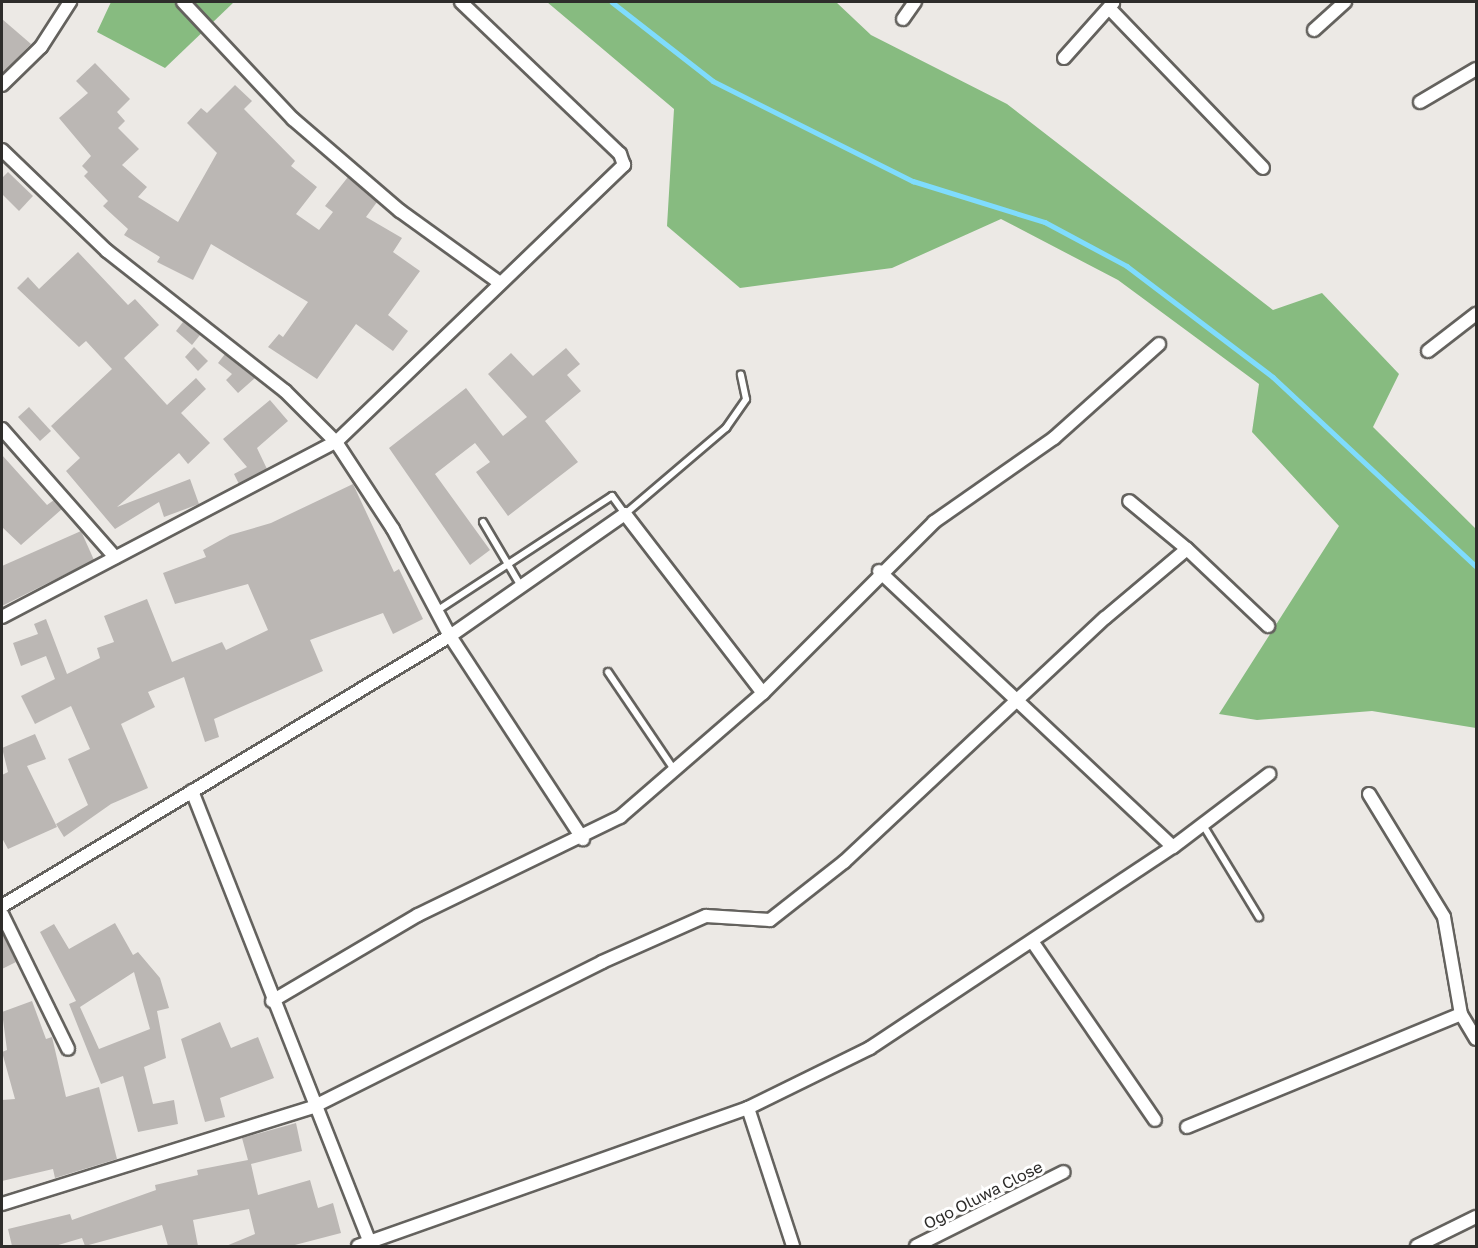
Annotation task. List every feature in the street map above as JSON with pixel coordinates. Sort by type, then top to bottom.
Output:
[{"type":"street","points":[[2,85],[41,47],[70,2]]},
{"type":"street","points":[[183,2],[293,119],[400,211],[497,281]]},
{"type":"street","points":[[2,617],[336,442],[497,281],[624,165],[620,154],[461,2]]},
{"type":"street","points":[[903,19],[915,2]]},
{"type":"street","points":[[1314,30],[1345,2]]},
{"type":"street","points":[[1065,58],[1112,4],[1263,168]]},
{"type":"street","points":[[1420,102],[1476,69]]},
{"type":"street","points":[[2,150],[106,250],[285,391],[336,442],[438,610],[450,636],[583,839]]},
{"type":"street","points":[[1428,351],[1476,314]]},
{"type":"street","points":[[272,1001],[418,915],[583,839],[620,818],[676,772],[763,693],[879,571],[934,522],[1054,438],[1159,344]]},
{"type":"street","points":[[2,429],[116,557]]},
{"type":"street","points":[[1130,501],[1187,549],[1268,626]]},
{"type":"street","points":[[2,906],[450,636],[522,589],[625,514],[763,693]]},
{"type":"street","points":[[2,1204],[313,1107],[602,962],[709,915],[750,921],[770,920],[844,862],[1187,549]]},
{"type":"street","points":[[879,571],[1017,704],[1173,847]]},
{"type":"street","points":[[192,791],[313,1107],[353,1192],[366,1245],[748,1108],[870,1048],[1173,847],[1269,774]]},
{"type":"street","points":[[1369,794],[1444,917],[1461,1014],[1476,1039]]},
{"type":"street","points":[[2,914],[68,1049]]},
{"type":"street","points":[[1032,941],[1155,1120]]},
{"type":"street","points":[[1187,1127],[1461,1014]]},
{"type":"street","points":[[748,1108],[793,1246]]},
{"type":"street","name":"Ogo Oluwa Close","points":[[916,1246],[1064,1172]]},
{"type":"street","points":[[1417,1246],[1476,1216]]},
{"type":"lane","points":[[438,610],[612,496],[625,514],[726,428],[746,399],[741,375]]},
{"type":"lane","points":[[483,522],[522,589]]},
{"type":"lane","points":[[608,672],[676,772]]},
{"type":"lane","points":[[1203,825],[1259,917]]},
{"type":"green space","points":[[111,2],[234,2],[165,68],[97,32]]},
{"type":"green space","points":[[547,2],[836,2],[871,35],[1007,104],[1273,310],[1322,293],[1399,374],[1373,427],[1476,529],[1476,728],[1372,711],[1257,720],[1219,714],[1339,526],[1252,432],[1259,384],[1118,280],[1001,219],[892,268],[740,288],[667,226],[674,109]]},
{"type":"building","points":[[2,19],[31,44],[2,74]]},
{"type":"building","points":[[95,63],[130,99],[117,112],[125,121],[118,128],[139,149],[122,165],[147,187],[138,197],[178,222],[217,153],[187,123],[201,108],[207,113],[235,85],[252,101],[244,109],[295,161],[291,166],[317,187],[296,214],[319,230],[333,212],[325,206],[348,177],[377,202],[366,217],[402,238],[393,252],[420,271],[388,315],[408,331],[393,351],[356,324],[317,379],[268,347],[279,334],[283,337],[308,302],[211,244],[193,280],[157,262],[160,257],[124,235],[128,229],[103,206],[108,201],[84,176],[88,172],[82,166],[91,156],[59,118],[88,93],[76,81]]},
{"type":"building","points":[[8,172],[33,196],[19,211],[2,194],[2,178]]},
{"type":"building","points":[[78,252],[128,305],[135,299],[159,325],[124,358],[167,405],[196,378],[206,389],[181,413],[210,443],[188,464],[179,453],[117,507],[190,479],[199,504],[164,517],[159,502],[115,529],[66,471],[80,458],[51,426],[112,369],[86,341],[79,347],[17,288],[28,277],[39,289]]},
{"type":"building","points":[[183,322],[200,335],[192,345],[176,331]]},
{"type":"building","points":[[194,347],[208,361],[198,371],[185,357]]},
{"type":"building","points":[[566,348],[580,364],[567,375],[581,391],[545,421],[578,462],[508,516],[476,472],[490,462],[475,443],[435,474],[490,550],[470,565],[389,448],[466,388],[503,436],[527,417],[488,374],[511,353],[533,376]]},
{"type":"building","points":[[225,354],[255,378],[238,393],[226,380],[232,374],[218,363]]},
{"type":"building","points":[[270,400],[288,421],[257,448],[267,469],[239,484],[234,474],[247,467],[223,439]]},
{"type":"building","points":[[29,407],[51,431],[40,441],[18,417]]},
{"type":"building","points":[[2,455],[47,505],[54,500],[62,509],[21,545],[2,527]]},
{"type":"building","points":[[353,484],[394,572],[399,569],[423,619],[393,634],[383,613],[310,640],[323,671],[214,719],[219,737],[205,742],[184,677],[148,692],[155,707],[121,724],[148,788],[111,804],[64,837],[56,824],[88,805],[68,759],[90,749],[71,706],[35,724],[21,696],[55,679],[46,656],[21,666],[13,643],[38,634],[34,624],[46,619],[67,674],[100,658],[97,648],[114,642],[104,616],[147,599],[172,662],[222,642],[226,650],[268,630],[248,584],[175,604],[163,573],[206,557],[203,550],[230,535],[271,523]]},
{"type":"building","points":[[81,531],[94,560],[2,606],[2,566]]},
{"type":"building","points":[[35,734],[46,759],[27,766],[57,827],[8,849],[2,838],[2,775],[8,772],[2,748]]},
{"type":"building","points":[[115,923],[133,955],[138,952],[160,978],[169,1008],[157,1011],[166,1058],[144,1067],[153,1104],[174,1100],[178,1124],[138,1132],[123,1076],[101,1084],[69,1004],[76,1001],[40,932],[54,924],[69,949]],"holes":[[[134,972],[150,1029],[99,1049],[80,1007]]]},
{"type":"building","points":[[2,932],[16,962],[2,969]]},
{"type":"building","points":[[32,1001],[46,1039],[52,1037],[66,1097],[99,1087],[117,1159],[55,1178],[53,1169],[2,1181],[2,1100],[15,1099],[2,1052],[7,1050],[2,1012]]},
{"type":"building","points":[[220,1022],[231,1048],[258,1037],[274,1078],[220,1098],[225,1117],[205,1122],[181,1039]]},
{"type":"building","points":[[296,1123],[302,1151],[251,1164],[258,1195],[310,1180],[318,1208],[333,1203],[341,1233],[291,1246],[226,1246],[255,1234],[249,1209],[193,1220],[198,1246],[168,1246],[162,1225],[85,1246],[82,1238],[55,1246],[12,1246],[8,1229],[70,1214],[72,1220],[156,1190],[155,1185],[198,1175],[197,1170],[248,1160],[242,1138]]},
{"type":"waterway","points":[[612,2],[713,81],[913,181],[1045,222],[1127,266],[1273,377],[1476,566]]}]
